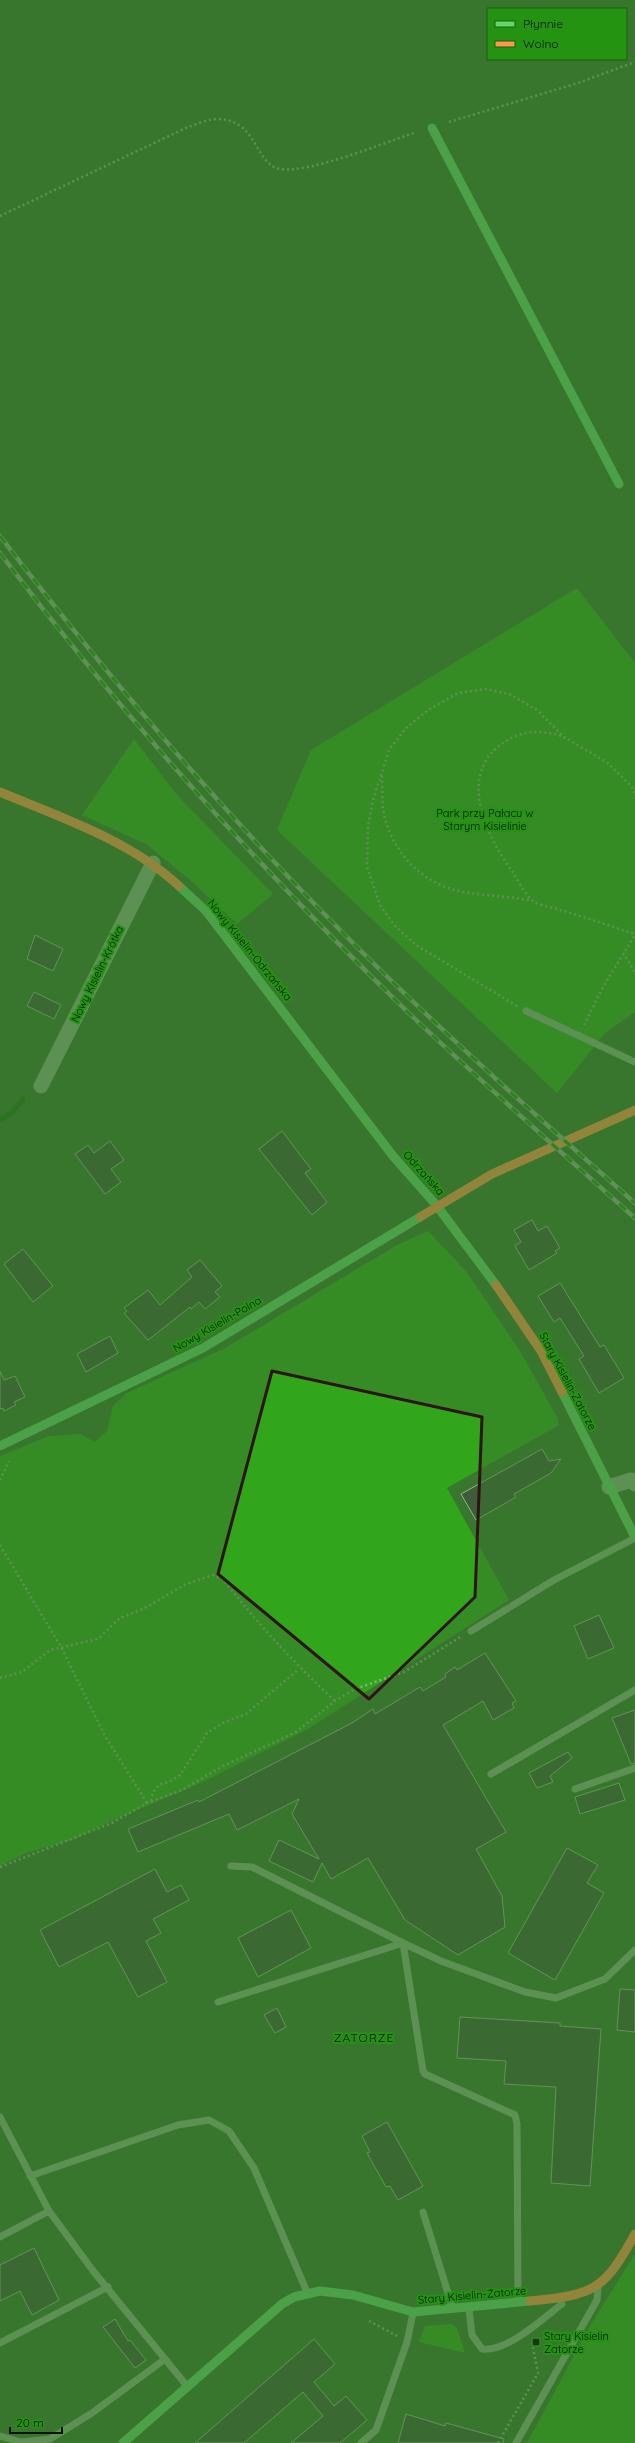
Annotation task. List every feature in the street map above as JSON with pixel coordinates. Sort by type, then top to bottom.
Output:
[{"type":"street","points":[[432,128],[619,484]]},
{"type":"street","name":"Nowy Kisielin-Odrzańska","points":[[0,792],[120,843],[153,863],[206,911],[393,1156]]},
{"type":"street","name":"Nowy Kisielin-Krótka","points":[[41,1086],[153,863]]},
{"type":"street","name":"Nowy Kisielin-Polna","points":[[0,1446],[203,1348],[492,1174],[635,1110]]},
{"type":"street","name":"Odrzańska","points":[[393,1156],[437,1206]]},
{"type":"street","name":"Stary Kisielin-Zatorze","points":[[437,1206],[510,1304],[541,1350],[635,1538]]},
{"type":"street","points":[[609,1486],[631,1480],[635,1484]]},
{"type":"street","name":"Stary Kisielin-Zatorze","points":[[123,2443],[282,2304],[308,2292],[336,2292],[413,2312],[572,2297],[598,2285],[615,2270],[635,2234]]},
{"type":"lane","points":[[526,1011],[635,1062]]},
{"type":"lane","points":[[471,1631],[554,1580],[635,1538]]},
{"type":"lane","points":[[491,1774],[635,1690]]},
{"type":"lane","points":[[575,1789],[635,1768]]},
{"type":"lane","points":[[231,1866],[252,1867],[441,1961],[525,1992],[556,1998],[605,1979],[635,1950]]},
{"type":"lane","points":[[218,2002],[403,1943]]},
{"type":"lane","points":[[403,1943],[423,2071],[425,2074],[515,2115],[517,2124],[518,2302]]},
{"type":"lane","points":[[0,2118],[50,2211],[187,2386]]},
{"type":"lane","points":[[30,2176],[178,2125],[209,2120],[229,2132],[254,2168],[308,2292]]},
{"type":"lane","points":[[0,2136],[7,2132]]},
{"type":"lane","points":[[0,2237],[50,2211]]},
{"type":"lane","points":[[423,2212],[452,2309]]},
{"type":"lane","points":[[516,2443],[597,2300],[598,2285]]},
{"type":"lane","points":[[0,2343],[108,2287]]},
{"type":"lane","points":[[469,2307],[472,2335],[482,2349],[491,2350],[503,2347],[572,2297]]},
{"type":"lane","points":[[367,2441],[376,2430],[407,2342],[413,2312]]},
{"type":"lane","points":[[0,2436],[21,2442],[50,2438],[92,2413],[165,2359]]},
{"type":"path","points":[[0,216],[188,127],[216,118],[233,120],[246,130],[265,160],[278,169],[291,170],[311,167],[578,83],[635,62]]},
{"type":"path","points":[[526,1011],[416,945],[394,925],[380,905],[367,867],[368,826],[373,800],[388,750],[406,728],[428,710],[458,693],[469,690],[486,689],[509,694],[537,710],[564,737],[608,763],[632,787],[635,794]]},
{"type":"path","points":[[534,902],[497,851],[486,826],[479,799],[479,779],[487,756],[509,739],[524,733],[538,731],[564,737]]},
{"type":"path","points":[[382,774],[385,820],[398,848],[417,870],[431,882],[452,889],[534,902],[635,935],[603,987],[579,1037]]},
{"type":"path","points":[[623,953],[635,972]]},
{"type":"path","points":[[0,1545],[61,1647],[104,1736],[147,1803]]},
{"type":"path","points":[[0,1678],[22,1672],[50,1650],[98,1639],[120,1618],[143,1609],[186,1584],[213,1575],[223,1579],[265,1631],[300,1669],[335,1701]]},
{"type":"path","points":[[0,1867],[112,1823],[151,1801],[182,1790],[223,1766],[296,1732],[335,1701],[355,1689],[404,1672],[471,1631]]},
{"type":"path","points":[[151,1801],[153,1792],[159,1785],[169,1782],[180,1775],[207,1733],[223,1723],[246,1714],[300,1669]]},
{"type":"path","points":[[368,2320],[407,2342]]},
{"type":"path","points":[[498,2443],[538,2374],[531,2340]]},
{"type":"highlighted area","points":[[272,1371],[482,1417],[475,1597],[369,1699],[218,1574]]},
{"type":"green space","name":"Park przy Pałacu w Starym Kisielinie","points":[[577,588],[635,663],[635,1012],[605,1033],[557,1093],[277,830],[311,750]]},
{"type":"green space","points":[[134,739],[177,795],[273,894],[237,924],[189,879],[146,844],[82,815]]},
{"type":"green space","points":[[428,1231],[466,1271],[520,1351],[558,1419],[559,1425],[447,1488],[509,1600],[308,1729],[203,1782],[109,1822],[75,1839],[26,1853],[0,1866],[0,1456],[49,1436],[80,1434],[95,1442],[107,1431],[113,1406],[127,1393],[225,1348],[397,1245]]},
{"type":"green space","points":[[635,2254],[635,2443],[527,2443],[590,2326]]},
{"type":"green space","points":[[451,2324],[457,2328],[465,2353],[419,2342],[425,2326]]},
{"type":"building","points":[[35,935],[63,949],[53,971],[27,959]]},
{"type":"building","points":[[34,992],[61,1005],[54,1019],[27,1006]]},
{"type":"building","points":[[282,1131],[311,1169],[305,1173],[327,1202],[312,1215],[259,1149]]},
{"type":"building","points":[[110,1141],[124,1160],[111,1169],[121,1182],[105,1194],[75,1154],[88,1145],[94,1153]]},
{"type":"building","points":[[532,1220],[538,1231],[547,1226],[560,1248],[555,1251],[557,1253],[529,1270],[515,1246],[521,1242],[514,1230]]},
{"type":"building","points":[[23,1249],[53,1286],[33,1302],[4,1264]]},
{"type":"building","points":[[200,1260],[222,1286],[215,1292],[220,1297],[205,1309],[199,1302],[191,1309],[190,1307],[148,1340],[124,1313],[127,1311],[124,1308],[148,1290],[160,1305],[192,1277],[187,1270]]},
{"type":"building","points":[[560,1283],[600,1347],[604,1345],[624,1378],[599,1393],[579,1359],[584,1356],[560,1318],[554,1322],[538,1296]]},
{"type":"building","points":[[110,1336],[118,1353],[86,1372],[77,1354]]},
{"type":"building","points":[[0,1371],[4,1380],[15,1376],[25,1397],[14,1402],[16,1405],[4,1411],[3,1408],[0,1409]]},
{"type":"building","points":[[542,1449],[549,1461],[561,1459],[551,1473],[514,1494],[516,1497],[476,1520],[461,1494]]},
{"type":"building","points":[[599,1615],[614,1648],[588,1659],[574,1626]]},
{"type":"building","points":[[485,1653],[516,1701],[512,1703],[514,1708],[493,1720],[483,1701],[443,1725],[506,1832],[476,1849],[502,1896],[505,1927],[458,1955],[405,1920],[368,1858],[331,1879],[322,1863],[313,1882],[269,1861],[279,1840],[319,1859],[292,1814],[299,1799],[237,1830],[229,1814],[138,1852],[128,1829],[198,1800],[199,1802],[352,1723],[373,1709],[375,1714],[420,1687],[423,1691],[446,1677],[445,1674],[455,1667],[457,1670]]},
{"type":"building","points":[[635,1710],[635,1763],[631,1764],[612,1718]]},
{"type":"building","points":[[568,1752],[572,1758],[550,1776],[553,1782],[537,1788],[529,1773]]},
{"type":"building","points":[[619,1783],[625,1800],[580,1814],[575,1797]]},
{"type":"building","points":[[567,1848],[598,1865],[587,1883],[604,1893],[555,1980],[508,1953]]},
{"type":"building","points":[[155,1869],[167,1892],[181,1885],[189,1900],[153,1919],[161,1933],[146,1941],[167,1982],[138,1997],[108,1942],[59,1967],[40,1930]]},
{"type":"building","points":[[291,1910],[311,1948],[258,1977],[238,1938]]},
{"type":"building","points":[[620,1989],[635,1990],[635,2032],[617,2030]]},
{"type":"building","points":[[277,2008],[286,2027],[275,2033],[264,2015]]},
{"type":"building","points":[[460,2017],[560,2023],[560,2026],[601,2029],[590,2186],[551,2183],[556,2087],[504,2084],[506,2061],[457,2058]]},
{"type":"building","points":[[387,2122],[423,2186],[398,2200],[390,2186],[386,2187],[367,2153],[370,2152],[362,2136]]},
{"type":"building","points":[[34,2248],[59,2300],[32,2315],[20,2291],[0,2301],[0,2265]]},
{"type":"building","points":[[115,2319],[128,2341],[130,2340],[146,2360],[135,2368],[103,2327]]},
{"type":"building","points":[[314,2339],[335,2364],[314,2382],[334,2406],[346,2396],[367,2420],[340,2443],[291,2443],[323,2416],[303,2392],[244,2443],[195,2443]]},
{"type":"building","points":[[406,2414],[445,2426],[446,2423],[504,2439],[503,2443],[398,2443]]},
{"type":"waterway","points":[[0,1120],[13,1112],[23,1099]]},
{"type":"railway","points":[[0,536],[121,688],[249,835],[339,929],[411,1000],[522,1103],[635,1203]]},
{"type":"railway","points":[[0,553],[96,676],[198,794],[304,909],[415,1019],[635,1218]]},
{"type":"traffic: fast","points":[[432,128],[619,484]]},
{"type":"traffic: fast","points":[[179,886],[206,911],[393,1156],[437,1206],[496,1285]]},
{"type":"traffic: fast","points":[[0,1446],[203,1348],[420,1217]]},
{"type":"traffic: fast","points":[[562,1392],[635,1537]]},
{"type":"traffic: fast","points":[[123,2443],[282,2304],[294,2297],[320,2291],[353,2295],[413,2312],[530,2301]]},
{"type":"traffic: slow","points":[[0,792],[71,821],[117,843],[139,856],[179,886]]},
{"type":"traffic: slow","points":[[420,1217],[492,1174],[635,1110]]},
{"type":"traffic: slow","points":[[496,1285],[541,1351],[562,1392]]},
{"type":"traffic: slow","points":[[530,2301],[569,2296],[594,2287],[605,2279],[614,2268],[635,2234]]},
{"type":"place","name":"Stary Kisielin Zatorze","points":[[536,2342]]},
{"type":"district","name":"ZATORZE","points":[[364,2038]]}]
